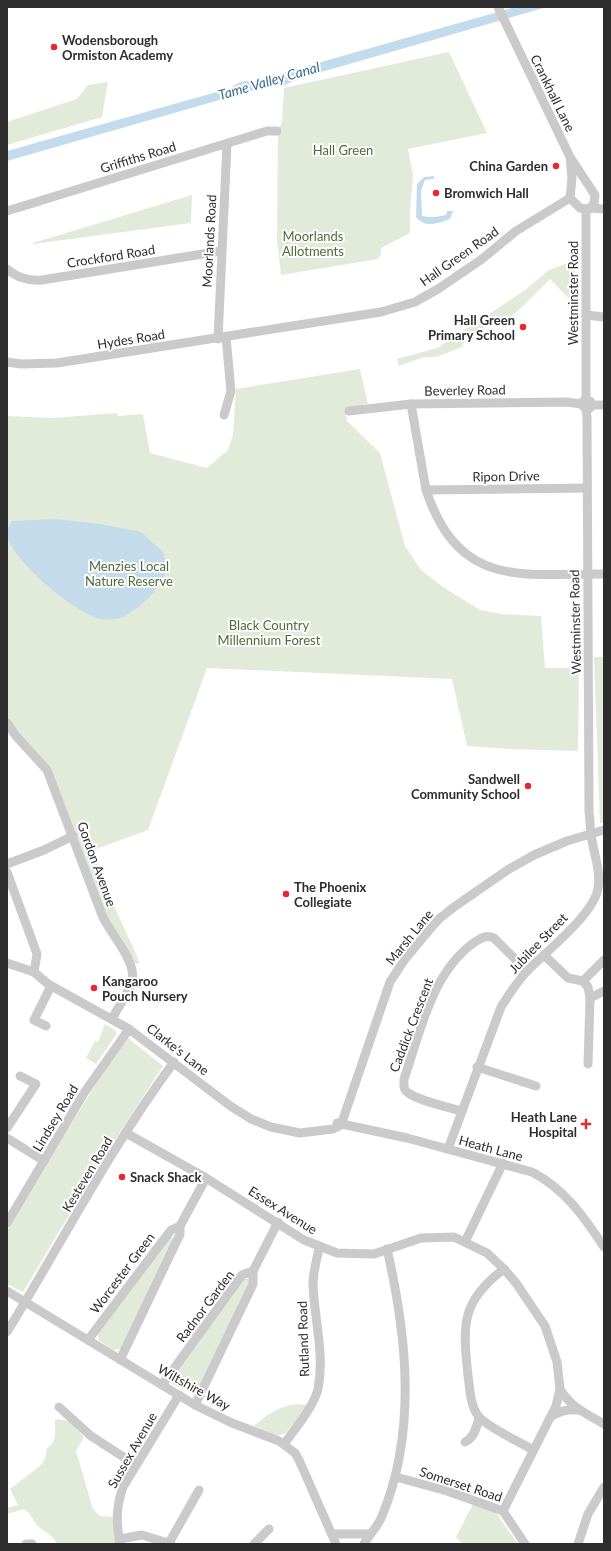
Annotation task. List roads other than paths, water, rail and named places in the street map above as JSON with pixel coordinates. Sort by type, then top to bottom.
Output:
[{"type":"street","name":"Crankhall Lane","points":[[498,7],[570,157],[589,187]]},
{"type":"street","name":"Griffiths Road","points":[[7,211],[267,131],[277,131]]},
{"type":"street","name":"Moorlands Road","points":[[224,416],[231,392],[222,338],[221,252],[227,144]]},
{"type":"street","name":"Crankhall Lane","points":[[570,157],[570,193]]},
{"type":"street","points":[[604,201],[595,195],[589,187],[580,184],[570,193],[577,206],[588,209],[604,209]]},
{"type":"street","name":"Hall Green Road","points":[[259,332],[381,312],[415,302],[438,289],[482,259],[516,231],[570,193]]},
{"type":"street","points":[[588,209],[596,201],[595,195]]},
{"type":"street","name":"Westminster Road","points":[[588,209],[586,404],[590,834]]},
{"type":"street","name":"Crockford Road","points":[[7,269],[19,278],[33,281],[221,252]]},
{"type":"street","points":[[586,315],[604,317]]},
{"type":"street","name":"Hydes Road","points":[[7,362],[27,364],[57,363],[259,332]]},
{"type":"street","name":"Beverley Road","points":[[349,411],[411,404],[558,402],[604,405]]},
{"type":"street","points":[[411,404],[426,490],[433,509],[452,540],[460,549],[484,565],[514,574],[604,574]]},
{"type":"street","name":"Ripon Drive","points":[[426,490],[587,488]]},
{"type":"street","name":"Gordon Avenue","points":[[7,723],[16,736],[47,770],[107,927],[133,967],[132,980],[112,1019]]},
{"type":"street","name":"Marsh Lane","points":[[341,1125],[390,982],[405,959],[430,929],[450,911],[509,869],[534,855],[604,830]]},
{"type":"street","name":"Jubilee Street","points":[[448,1149],[477,1067],[501,1007],[513,988],[527,971],[584,915],[591,905],[598,888],[601,870],[590,834]]},
{"type":"street","points":[[7,864],[44,850],[73,836]]},
{"type":"street","points":[[7,872],[37,954],[34,972],[7,963]]},
{"type":"street","name":"Caddick Crescent","points":[[461,1111],[416,1097],[406,1091],[404,1087],[404,1079],[438,987],[450,966],[469,947],[482,937],[489,936],[494,938],[527,971]]},
{"type":"street","points":[[544,955],[568,978],[583,981],[588,987],[590,998],[588,1064]]},
{"type":"street","points":[[583,981],[604,960]]},
{"type":"street","name":"Clarke's Lane","points":[[34,972],[49,985],[129,1029],[239,1112],[271,1127],[292,1130],[330,1123],[341,1125]]},
{"type":"street","points":[[46,1026],[34,1020],[49,985]]},
{"type":"street","points":[[590,998],[604,991]]},
{"type":"street","name":"Lindsey Road","points":[[7,1223],[98,1072],[129,1029]]},
{"type":"street","name":"Kesteven Road","points":[[7,1332],[126,1134],[153,1091],[174,1062]]},
{"type":"street","points":[[477,1067],[536,1086]]},
{"type":"street","points":[[7,1128],[36,1084],[20,1076]]},
{"type":"street","name":"Heath Lane","points":[[341,1125],[407,1138],[532,1172],[557,1187],[580,1212],[604,1247]]},
{"type":"street","name":"Essex Avenue","points":[[126,1134],[206,1178],[319,1248],[337,1253],[374,1254],[421,1238],[454,1237],[487,1253],[504,1269],[545,1326],[557,1362],[560,1389],[556,1406],[503,1511]]},
{"type":"street","points":[[7,1138],[44,1161]]},
{"type":"street","points":[[465,1242],[503,1163]]},
{"type":"street","name":"Worcester Green","points":[[120,1360],[180,1234],[180,1226],[206,1178]]},
{"type":"street","name":"Radnor Garden","points":[[162,1385],[242,1275],[253,1271],[278,1222]]},
{"type":"street","name":"Worcester Green","points":[[88,1340],[171,1230],[180,1226]]},
{"type":"street","name":"Rutland Road","points":[[284,1444],[311,1406],[317,1390],[320,1369],[313,1283],[319,1248]]},
{"type":"street","points":[[364,1544],[382,1517],[396,1477],[403,1424],[405,1350],[393,1276],[387,1250]]},
{"type":"street","points":[[504,1269],[495,1276],[477,1295],[465,1322],[465,1348],[470,1391],[473,1405],[479,1417],[534,1450]]},
{"type":"street","points":[[195,1404],[253,1284],[253,1271]]},
{"type":"street","name":"Wiltshire Way","points":[[7,1291],[195,1404],[232,1423],[284,1444],[299,1460],[336,1544]]},
{"type":"street","points":[[560,1389],[564,1396],[579,1410],[604,1424]]},
{"type":"street","name":"Sussex Avenue","points":[[120,1542],[116,1514],[117,1502],[123,1487],[179,1395]]},
{"type":"street","points":[[59,1407],[91,1436],[136,1464]]},
{"type":"street","points":[[550,1417],[560,1411],[570,1409],[579,1410]]},
{"type":"street","points":[[465,1442],[471,1439],[479,1417]]},
{"type":"street","name":"Somerset Road","points":[[396,1477],[503,1511],[524,1544]]},
{"type":"street","points":[[578,1544],[588,1514],[604,1487]]},
{"type":"street","points":[[120,1542],[142,1535],[170,1543],[199,1490]]},
{"type":"street","points":[[254,1544],[270,1529]]},
{"type":"street","points":[[332,1534],[370,1534]]},
{"type":"street","points":[[26,1544],[32,1544]]},
{"type":"water","name":"Tame Valley Canal","points":[[515,7],[547,7],[311,75],[284,85],[268,86],[7,161],[7,151],[231,88],[242,82],[254,81]]},
{"type":"water","points":[[434,176],[434,179],[425,180],[421,191],[422,216],[440,216],[446,215],[447,211],[453,211],[450,219],[428,224],[420,221],[416,217],[417,184],[424,177]]},
{"type":"water","points":[[55,519],[100,524],[141,532],[163,552],[168,569],[157,588],[148,599],[122,618],[100,619],[89,615],[75,607],[32,571],[11,546],[7,535],[12,521]]},
{"type":"place","name":"Wodensborough Ormiston Academy","points":[[54,47]]},
{"type":"place","name":"China Garden","points":[[556,166]]},
{"type":"place","name":"Bromwich Hall","points":[[436,193]]},
{"type":"place","name":"Hall Green Primary School","points":[[523,327]]},
{"type":"place","name":"Sandwell Community School","points":[[528,786]]},
{"type":"place","name":"The Phoenix Collegiate","points":[[286,894]]},
{"type":"place","name":"Kangaroo Pouch Nursery","points":[[94,988]]},
{"type":"place","name":"Heath Lane Hospital","points":[[586,1124]]},
{"type":"place","name":"Snack Shack","points":[[122,1177]]},
{"type":"park label","name":"Hall Green","points":[[343,150]]},
{"type":"park label","name":"Moorlands Allotments","points":[[313,244]]},
{"type":"park label","name":"Menzies Local Nature Reserve","points":[[129,574]]},
{"type":"park label","name":"Black Country Millennium Forest","points":[[269,632]]}]
